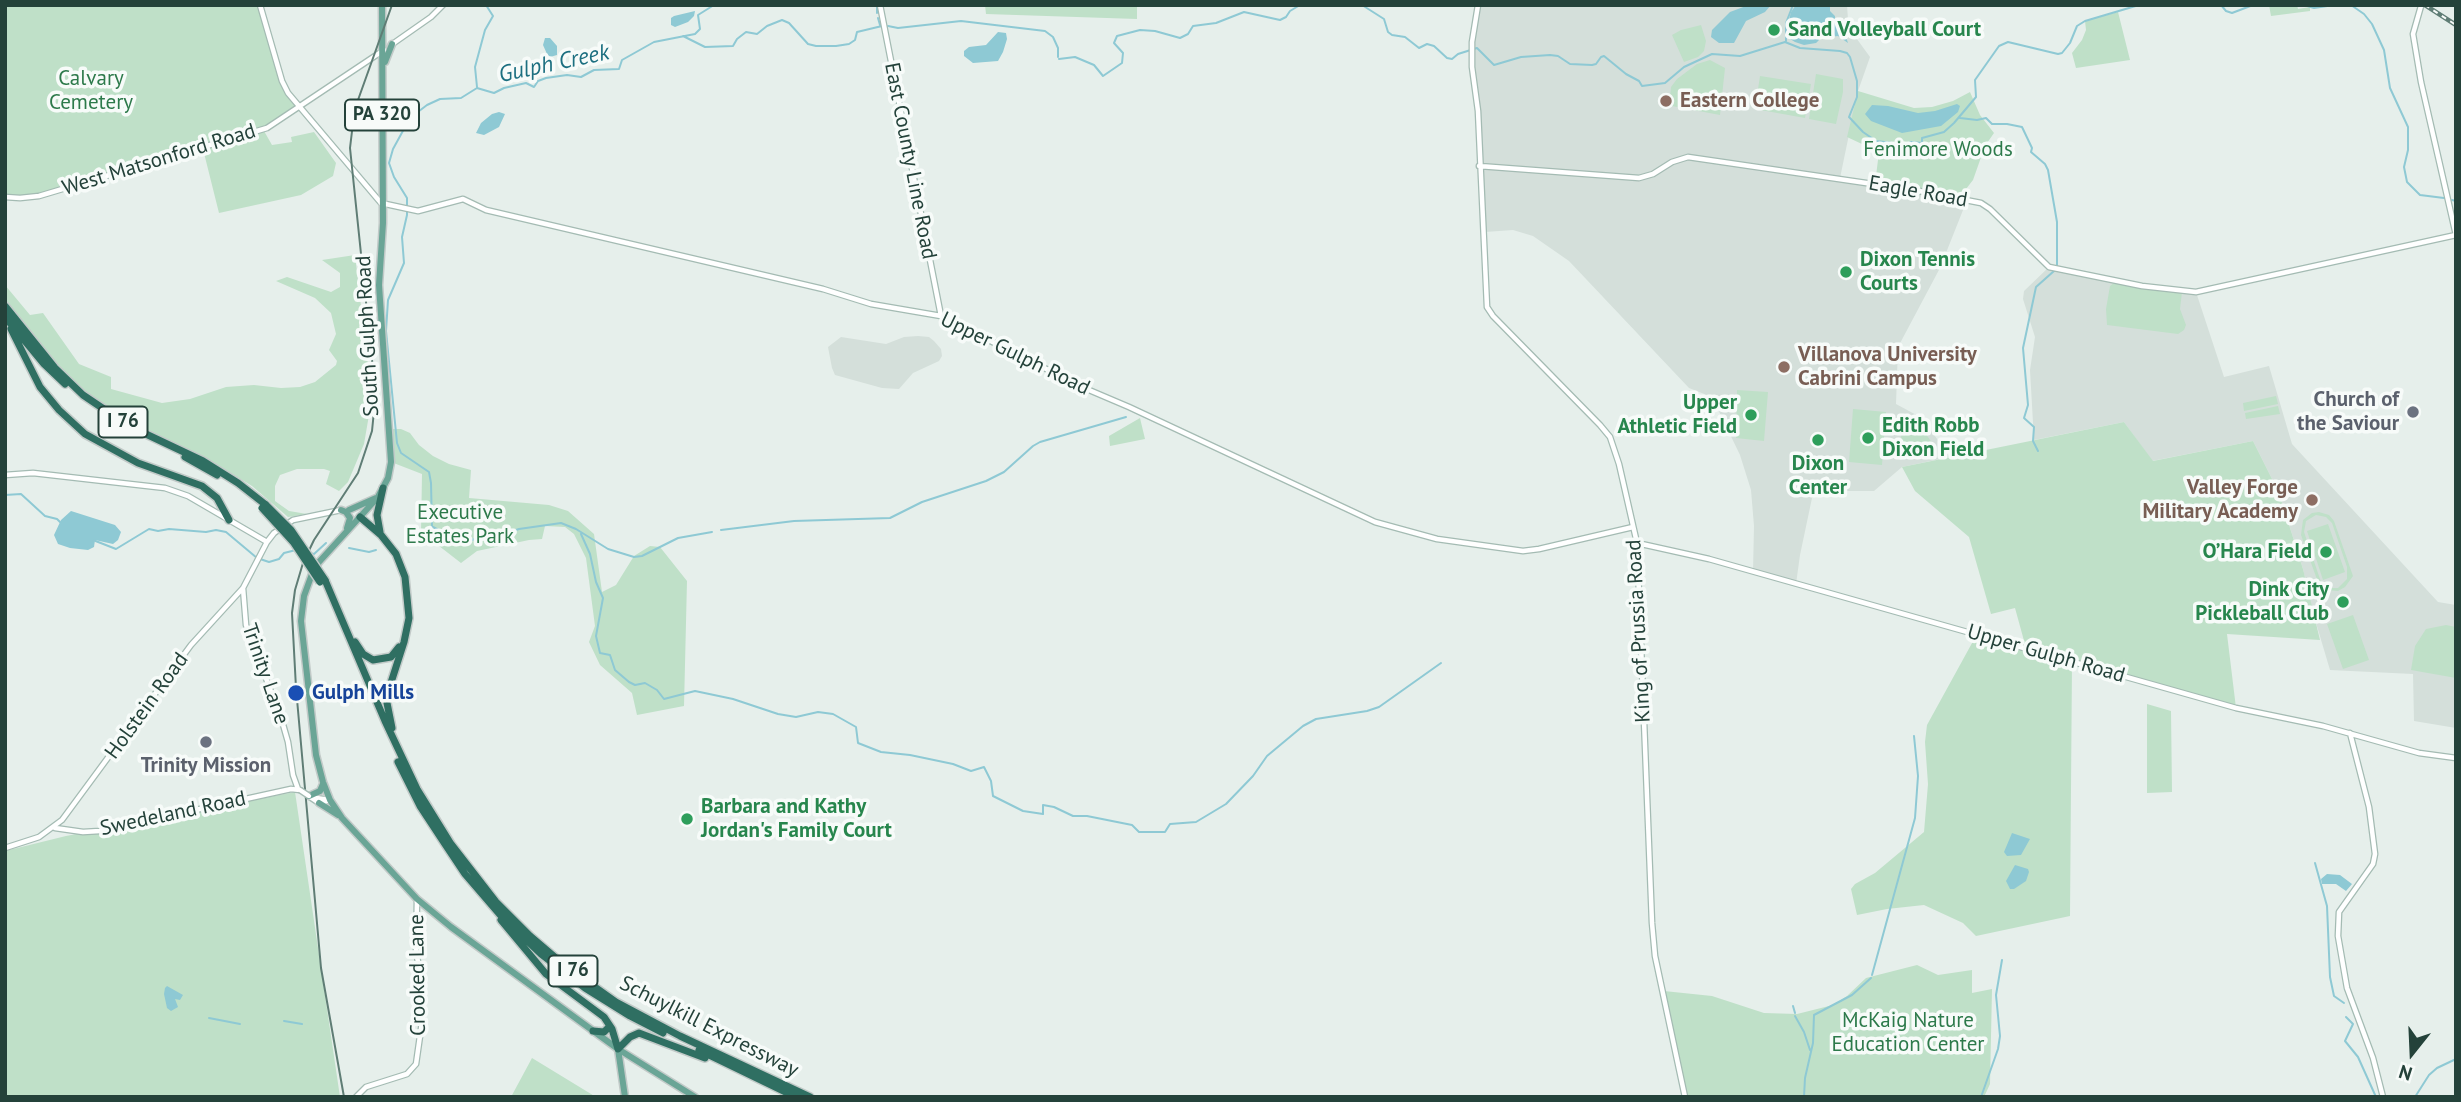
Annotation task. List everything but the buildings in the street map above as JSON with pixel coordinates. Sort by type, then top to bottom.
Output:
[{"type":"highway","name":"Schuylkill Expressway","points":[[5,306],[41,352],[83,395],[129,426],[203,461],[238,483],[264,507],[294,543],[322,581],[338,609],[417,789],[474,875],[523,929],[555,958],[633,1012],[810,1097]]},
{"type":"highway","points":[[6,318],[40,387],[59,410],[85,434],[138,463],[202,486],[213,493],[221,503],[229,520]]},
{"type":"highway","name":"Schuylkill Expressway","points":[[6,318],[44,365],[77,396],[133,432],[178,453],[232,484],[264,507]]},
{"type":"highway","points":[[381,535],[377,519],[383,488]]},
{"type":"highway","points":[[217,513],[221,503]]},
{"type":"highway","points":[[360,517],[381,535],[396,554],[405,577],[409,618],[387,703],[394,737],[405,765]]},
{"type":"highway","points":[[338,609],[367,657],[382,660],[397,653],[406,617],[400,576],[393,557],[360,517]]},
{"type":"highway","name":"Schuylkill Expressway","points":[[322,581],[409,787],[445,844],[491,905],[541,954],[585,988],[645,1024],[796,1097]]},
{"type":"highway","points":[[491,905],[541,969],[599,1013],[610,1026],[618,1049],[632,1036],[643,1034],[692,1052],[767,1086],[776,1087]]},
{"type":"highway","points":[[593,1031],[603,1033],[610,1026]]},
{"type":"main road","name":"PA 320","points":[[382,5],[382,51]]},
{"type":"main road","points":[[382,70],[392,44]]},
{"type":"main road","name":"South Gulph Road","points":[[330,800],[316,755],[301,621],[307,585],[312,574],[326,553],[378,497],[391,463],[379,285],[383,223],[382,51]]},
{"type":"main road","points":[[345,532],[350,518],[345,510],[378,497]]},
{"type":"main road","points":[[310,797],[320,791],[323,782]]},
{"type":"main road","points":[[330,800],[342,818],[417,899],[451,928],[618,1049],[695,1097]]},
{"type":"main road","points":[[319,803],[342,818]]},
{"type":"main road","points":[[618,1049],[625,1097]]},
{"type":"street","points":[[260,5],[282,81],[299,107],[381,202]]},
{"type":"street","name":"West Matsonford Road","points":[[5,197],[39,196],[260,131],[275,124],[382,51],[431,17],[443,5]]},
{"type":"street","name":"East County Line Road","points":[[880,5],[941,316]]},
{"type":"street","name":"King of Prussia Road","points":[[1478,5],[1472,51],[1486,239],[1487,307],[1610,437],[1637,543],[1652,923],[1655,956],[1685,1097]]},
{"type":"street","points":[[2421,6],[2413,34],[2421,82],[2456,235]]},
{"type":"street","name":"Eagle Road","points":[[1479,166],[1639,178],[1688,157],[1926,192],[1981,203],[2049,267],[2142,286],[2196,292],[2456,235]]},
{"type":"street","name":"Upper Gulph Road","points":[[381,202],[407,210],[435,208],[457,199],[463,200],[486,210],[823,289],[871,304],[941,316],[1082,387],[1375,522],[1437,540],[1523,551],[1633,527]]},
{"type":"street","points":[[5,475],[33,473],[160,486],[188,496],[267,542]]},
{"type":"street","points":[[243,589],[267,542],[274,533],[293,520],[345,510],[360,517]]},
{"type":"street","name":"Upper Gulph Road","points":[[1637,543],[1709,559],[2209,701],[2350,733],[2419,753],[2456,758]]},
{"type":"street","name":"Trinity Lane","points":[[243,589],[244,618],[282,721],[293,775],[299,790]]},
{"type":"street","name":"Holstein Road","points":[[54,828],[94,779],[191,645],[243,589]]},
{"type":"street","points":[[2350,733],[2369,807],[2375,853],[2369,870],[2339,912],[2338,936],[2347,988],[2373,1058],[2383,1097]]},
{"type":"street","points":[[2354,750],[2356,740],[2364,737]]},
{"type":"street","points":[[286,790],[293,775]]},
{"type":"street","name":"Swedeland Road","points":[[54,828],[83,832],[100,831],[286,790],[299,790]]},
{"type":"street","points":[[299,790],[319,803],[330,800]]},
{"type":"street","points":[[310,797],[330,800]]},
{"type":"street","points":[[5,848],[39,837],[54,828]]},
{"type":"street","name":"Crooked Lane","points":[[356,1097],[366,1087],[407,1074],[418,1059],[422,1023],[422,981],[416,952],[417,899]]},
{"type":"shaded area","name":"Villanova University Cabrini Campus","points":[[1478,5],[1847,5],[1848,20],[1854,35],[1870,57],[1858,91],[1840,178],[1967,200],[1940,268],[1898,347],[1896,404],[1922,418],[1950,457],[1902,467],[1874,491],[1822,491],[1812,498],[1796,584],[1753,572],[1754,526],[1751,490],[1740,455],[1712,397],[1689,388],[1569,261],[1533,236],[1513,230],[1485,232],[1472,42]]},
{"type":"shaded area","name":"Valley Forge Military Academy","points":[[2049,267],[2142,286],[2196,292],[2224,377],[2269,366],[2292,444],[2438,602],[2456,605],[2456,728],[2414,721],[2413,674],[2330,670],[2279,493],[2253,441],[2152,461],[2124,422],[2034,440],[2030,370],[2035,337],[2023,299],[2024,291]]},
{"type":"shaded area","points":[[841,337],[886,344],[904,337],[929,337],[934,341],[941,349],[942,356],[939,361],[913,373],[899,389],[882,388],[835,375],[832,368],[828,347]]},
{"type":"green space","name":"Calvary Cemetery","points":[[5,5],[260,5],[282,81],[299,107],[275,124],[39,196],[5,197]]},
{"type":"green space","points":[[985,5],[1137,5],[1137,19],[986,14]]},
{"type":"green space","points":[[2269,5],[2297,5],[2298,9],[2310,7],[2310,11],[2271,16]]},
{"type":"green space","points":[[2118,12],[2130,60],[2076,68],[2072,53],[2082,40],[2086,30],[2085,21]]},
{"type":"green space","points":[[1701,25],[1706,41],[1704,51],[1698,57],[1684,62],[1672,35]]},
{"type":"green space","points":[[1710,60],[1725,68],[1720,115],[1672,106],[1671,87],[1677,79],[1697,64]]},
{"type":"green space","points":[[1816,74],[1843,79],[1836,124],[1809,119]]},
{"type":"green space","points":[[1760,76],[1811,84],[1805,118],[1755,109]]},
{"type":"green space","name":"Fenimore Woods","points":[[1858,91],[1914,108],[1932,107],[1953,101],[1970,92],[1980,115],[1994,133],[1985,146],[1973,180],[1959,198],[1875,184],[1879,152],[1847,137]]},
{"type":"green space","points":[[264,131],[272,145],[292,142],[291,137],[314,132],[336,163],[333,176],[301,195],[219,213],[203,149]]},
{"type":"green space","points":[[355,255],[369,374],[369,415],[364,444],[348,482],[339,491],[326,484],[330,471],[324,469],[297,469],[280,475],[275,486],[275,501],[289,511],[307,514],[288,517],[252,486],[211,461],[100,404],[60,370],[5,302],[5,285],[30,315],[43,313],[79,364],[111,377],[111,389],[162,403],[190,399],[226,387],[300,387],[315,382],[336,365],[337,361],[329,350],[336,334],[331,313],[315,298],[276,281],[287,277],[331,292],[340,287],[340,273],[322,260]]},
{"type":"green space","points":[[2114,283],[2182,292],[2180,309],[2186,325],[2184,330],[2178,334],[2107,325],[2106,309],[2110,286]]},
{"type":"green space","name":"Upper Athletic Field","points":[[1737,390],[1768,392],[1764,441],[1736,438]]},
{"type":"green space","points":[[2276,396],[2278,404],[2244,411],[2243,403]]},
{"type":"green space","points":[[2278,406],[2280,414],[2246,419],[2245,413]]},
{"type":"green space","name":"Edith Robb Dixon Field","points":[[1853,409],[1886,412],[1882,465],[1849,462]]},
{"type":"green space","points":[[1140,418],[1145,439],[1110,446],[1109,436]]},
{"type":"green space","points":[[1916,419],[1932,443],[1908,458],[1903,450],[1901,436],[1907,424]]},
{"type":"green space","points":[[2124,422],[2153,461],[2253,441],[2279,493],[2303,569],[2320,640],[2227,634],[2236,708],[2072,662],[2070,916],[1976,936],[1963,923],[1924,905],[1857,915],[1851,889],[1855,884],[1875,873],[1924,832],[1928,784],[1925,742],[1927,725],[1977,634],[2026,648],[2015,608],[1991,614],[1969,537],[1915,491],[1902,467]]},
{"type":"green space","name":"Executive Estates Park","points":[[390,429],[401,429],[410,433],[419,445],[433,456],[471,470],[469,498],[549,505],[568,511],[594,534],[602,592],[616,585],[634,556],[650,546],[660,547],[687,581],[684,706],[637,715],[632,693],[600,665],[589,642],[595,626],[586,558],[574,534],[565,527],[545,526],[542,539],[477,551],[461,563],[421,532],[422,474],[391,462]]},
{"type":"green space","points":[[2312,513],[2329,515],[2334,521],[2353,576],[2345,587],[2338,591],[2326,590],[2319,585],[2301,535],[2303,520]],"holes":[[[2316,515],[2326,517],[2332,523],[2347,567],[2347,579],[2338,588],[2329,588],[2321,582],[2304,532],[2306,521]]]},
{"type":"green space","name":"O’Hara Field","points":[[2328,524],[2345,572],[2323,580],[2307,531]]},
{"type":"green space","points":[[2353,615],[2369,660],[2343,669],[2327,624]]},
{"type":"green space","points":[[2446,625],[2456,627],[2456,678],[2411,670],[2415,646],[2426,629]]},
{"type":"green space","points":[[2147,704],[2171,711],[2172,792],[2147,793]]},
{"type":"green space","points":[[295,792],[340,1097],[5,1097],[5,851],[66,836]]},
{"type":"green space","name":"McKaig Nature Education Center","points":[[1917,965],[1938,975],[1972,970],[1972,993],[1992,989],[1990,1084],[1984,1097],[1685,1097],[1664,991],[1712,996],[1764,1013],[1797,1014],[1833,1005],[1866,978]]},
{"type":"green space","points":[[532,1058],[596,1097],[511,1097]]},
{"type":"water","points":[[1771,5],[1765,12],[1746,21],[1734,43],[1719,43],[1711,37],[1712,30],[1730,12],[1746,6]]},
{"type":"water","points":[[1796,5],[1830,5],[1835,22],[1840,24],[1840,33],[1846,37],[1848,43],[1838,36],[1829,37],[1818,32],[1815,35],[1819,40],[1816,43],[1804,45],[1787,37],[1791,12]]},
{"type":"water","points":[[695,11],[688,22],[675,27],[671,25],[671,18],[674,16]]},
{"type":"water","points":[[998,32],[1006,33],[1007,39],[998,61],[973,63],[964,56],[964,51],[969,47],[986,45]]},
{"type":"water","points":[[545,38],[550,38],[557,46],[557,55],[550,57],[547,54],[543,45]]},
{"type":"water","points":[[1957,104],[1960,106],[1958,112],[1941,126],[1902,133],[1871,121],[1865,114],[1872,105],[1918,113]]},
{"type":"water","points":[[499,112],[505,114],[499,127],[484,135],[476,133],[481,123]]},
{"type":"water","points":[[71,511],[115,525],[121,532],[118,540],[113,544],[95,540],[94,547],[88,550],[58,544],[54,535],[61,520]]},
{"type":"water","points":[[2012,833],[2030,839],[2021,855],[2007,856],[2004,852]]},
{"type":"water","points":[[2015,865],[2028,869],[2029,872],[2026,881],[2010,889],[2006,881]]},
{"type":"water","points":[[2327,874],[2340,875],[2352,884],[2346,891],[2336,884],[2322,884],[2321,879]]},
{"type":"water","points":[[167,986],[183,995],[180,1000],[175,999],[178,1007],[171,1011],[167,1008],[164,994]]},
{"type":"waterway","points":[[477,87],[475,67],[485,30],[493,16],[486,5]]},
{"type":"waterway","name":"Gulph Creek","points":[[412,535],[432,527],[431,483],[429,472],[401,453],[397,443],[386,331],[388,300],[404,263],[402,237],[407,215],[407,198],[389,163],[393,149],[410,118],[440,99],[461,98],[477,88],[494,93],[526,83],[534,87],[538,81],[546,78],[567,75],[581,77],[594,70],[619,69],[622,60],[654,42],[695,34],[700,29],[698,15],[714,5]]},
{"type":"waterway","name":"Gulph Creek","points":[[1059,59],[1075,57],[1094,65],[1103,76],[1122,63],[1123,53],[1114,43],[1117,36],[1140,30],[1180,38],[1188,34],[1193,26],[1216,23],[1244,12],[1280,20],[1300,5]]},
{"type":"waterway","name":"Gulph Creek","points":[[1362,5],[1384,19],[1388,32],[1392,35],[1405,37],[1419,48],[1427,44],[1434,46],[1447,58],[1452,59],[1458,54],[1477,48],[1494,65],[1521,57],[1550,55],[1558,56],[1570,64],[1592,65],[1604,56],[1642,86],[1665,83],[1684,67],[1712,54],[1740,56],[1785,42],[1800,48],[1840,51],[1850,57],[1857,81],[1857,97],[1849,117],[1876,141],[1893,143],[1900,148],[1911,142],[1922,143],[1922,138],[1944,132],[1954,123],[1976,97],[1975,80],[1999,46],[2008,42],[2062,53],[2070,43],[2077,26],[2085,21],[2139,5]]},
{"type":"waterway","points":[[1786,41],[1786,23],[1793,5]]},
{"type":"waterway","name":"Gulph Creek","points":[[2221,5],[2232,13],[2253,5]]},
{"type":"waterway","name":"Gulph Creek","points":[[2304,5],[2314,8],[2334,5]]},
{"type":"waterway","name":"Gulph Creek","points":[[2351,5],[2372,24],[2384,50],[2390,88],[2408,127],[2408,150],[2404,167],[2407,182],[2420,195],[2444,198]]},
{"type":"waterway","points":[[877,6],[877,13]]},
{"type":"waterway","points":[[878,18],[880,25]]},
{"type":"waterway","name":"Gulph Creek","points":[[683,36],[705,47],[733,46],[746,32],[757,34],[782,20],[789,23],[808,44],[836,46],[849,44],[855,40],[857,32],[882,26]]},
{"type":"waterway","name":"Gulph Creek","points":[[888,26],[898,28],[961,21],[1045,31],[1053,37],[1058,48],[1058,57]]},
{"type":"waterway","points":[[1960,118],[1986,118],[1992,124],[2022,127],[2032,148],[2031,152],[2048,170],[2057,222],[2057,266]]},
{"type":"waterway","name":"Gulph Creek","points":[[2452,200],[2456,201]]},
{"type":"waterway","points":[[2038,451],[2033,441],[2034,427],[2024,418],[2028,405],[2023,348],[2036,287],[2054,271]]},
{"type":"waterway","points":[[721,530],[794,521],[890,518],[922,502],[986,481],[1004,472],[1040,442],[1126,417]]},
{"type":"waterway","name":"Gulph Creek","points":[[5,495],[21,494],[45,516],[60,522]]},
{"type":"waterway","points":[[433,527],[455,539],[472,540],[485,535],[501,535],[519,529],[561,523],[608,549],[634,557],[642,556],[678,538],[712,532]]},
{"type":"waterway","name":"Gulph Creek","points":[[93,540],[116,549],[149,529],[206,532],[216,530],[226,532],[257,558],[269,562],[279,559],[284,553],[296,550]]},
{"type":"waterway","points":[[581,534],[603,598],[596,636],[600,653],[610,655],[615,670],[629,682],[635,685],[645,683],[657,690],[664,699],[695,691],[733,699],[778,714],[796,717],[818,712],[833,714],[856,727],[858,743],[881,752],[953,764],[971,771],[984,767],[991,781],[993,796],[1023,811],[1043,814],[1043,805],[1073,816],[1087,816],[1132,825],[1139,832],[1165,832],[1170,824],[1196,822],[1226,804],[1253,776],[1267,756],[1303,726],[1316,719],[1379,707],[1441,663]]},
{"type":"waterway","name":"Gulph Creek","points":[[310,553],[314,554],[326,543]]},
{"type":"waterway","name":"Gulph Creek","points":[[349,548],[369,552],[376,550]]},
{"type":"waterway","points":[[1872,975],[1915,818],[1918,776],[1914,736]]},
{"type":"waterway","points":[[2315,863],[2327,906],[2330,977],[2334,996],[2344,1003]]},
{"type":"waterway","points":[[1981,1097],[2000,1036],[1996,995],[2002,960]]},
{"type":"waterway","points":[[1804,1097],[1805,1078],[1813,1043],[1814,1015],[1852,995],[1871,978]]},
{"type":"waterway","points":[[1793,1006],[1795,1013]]},
{"type":"waterway","points":[[1795,1016],[1810,1050]]},
{"type":"waterway","points":[[2346,1017],[2353,1024],[2345,1041],[2358,1057],[2376,1097]]},
{"type":"waterway","points":[[209,1018],[240,1024]]},
{"type":"waterway","points":[[284,1021],[302,1024]]},
{"type":"waterway","points":[[2415,1097],[2429,1075],[2456,1059]]},
{"type":"tram line","points":[[344,1097],[321,968],[296,688],[292,613],[303,563],[314,540],[358,473],[372,431],[374,379],[350,148],[358,100],[392,5]]},
{"type":"railway","points":[[2425,5],[2456,25]]},
{"type":"place","name":"Sand Volleyball Court","points":[[1774,30]]},
{"type":"place","name":"Eastern College","points":[[1666,101]]},
{"type":"place","name":"Dixon Tennis Courts","points":[[1846,272]]},
{"type":"place","name":"Villanova University Cabrini Campus","points":[[1784,367]]},
{"type":"place","name":"Church of the Saviour","points":[[2413,412]]},
{"type":"place","name":"Upper Athletic Field","points":[[1751,415]]},
{"type":"place","name":"Edith Robb Dixon Field","points":[[1868,438]]},
{"type":"place","name":"Dixon Center","points":[[1818,440]]},
{"type":"place","name":"Valley Forge Military Academy","points":[[2312,500]]},
{"type":"place","name":"O’Hara Field","points":[[2326,552]]},
{"type":"place","name":"Dink City Pickleball Club","points":[[2343,602]]},
{"type":"place","name":"Gulph Mills","points":[[296,693]]},
{"type":"place","name":"Trinity Mission","points":[[206,742]]},
{"type":"place","name":"Barbara and Kathy Jordan's Family Court","points":[[687,819]]}]
